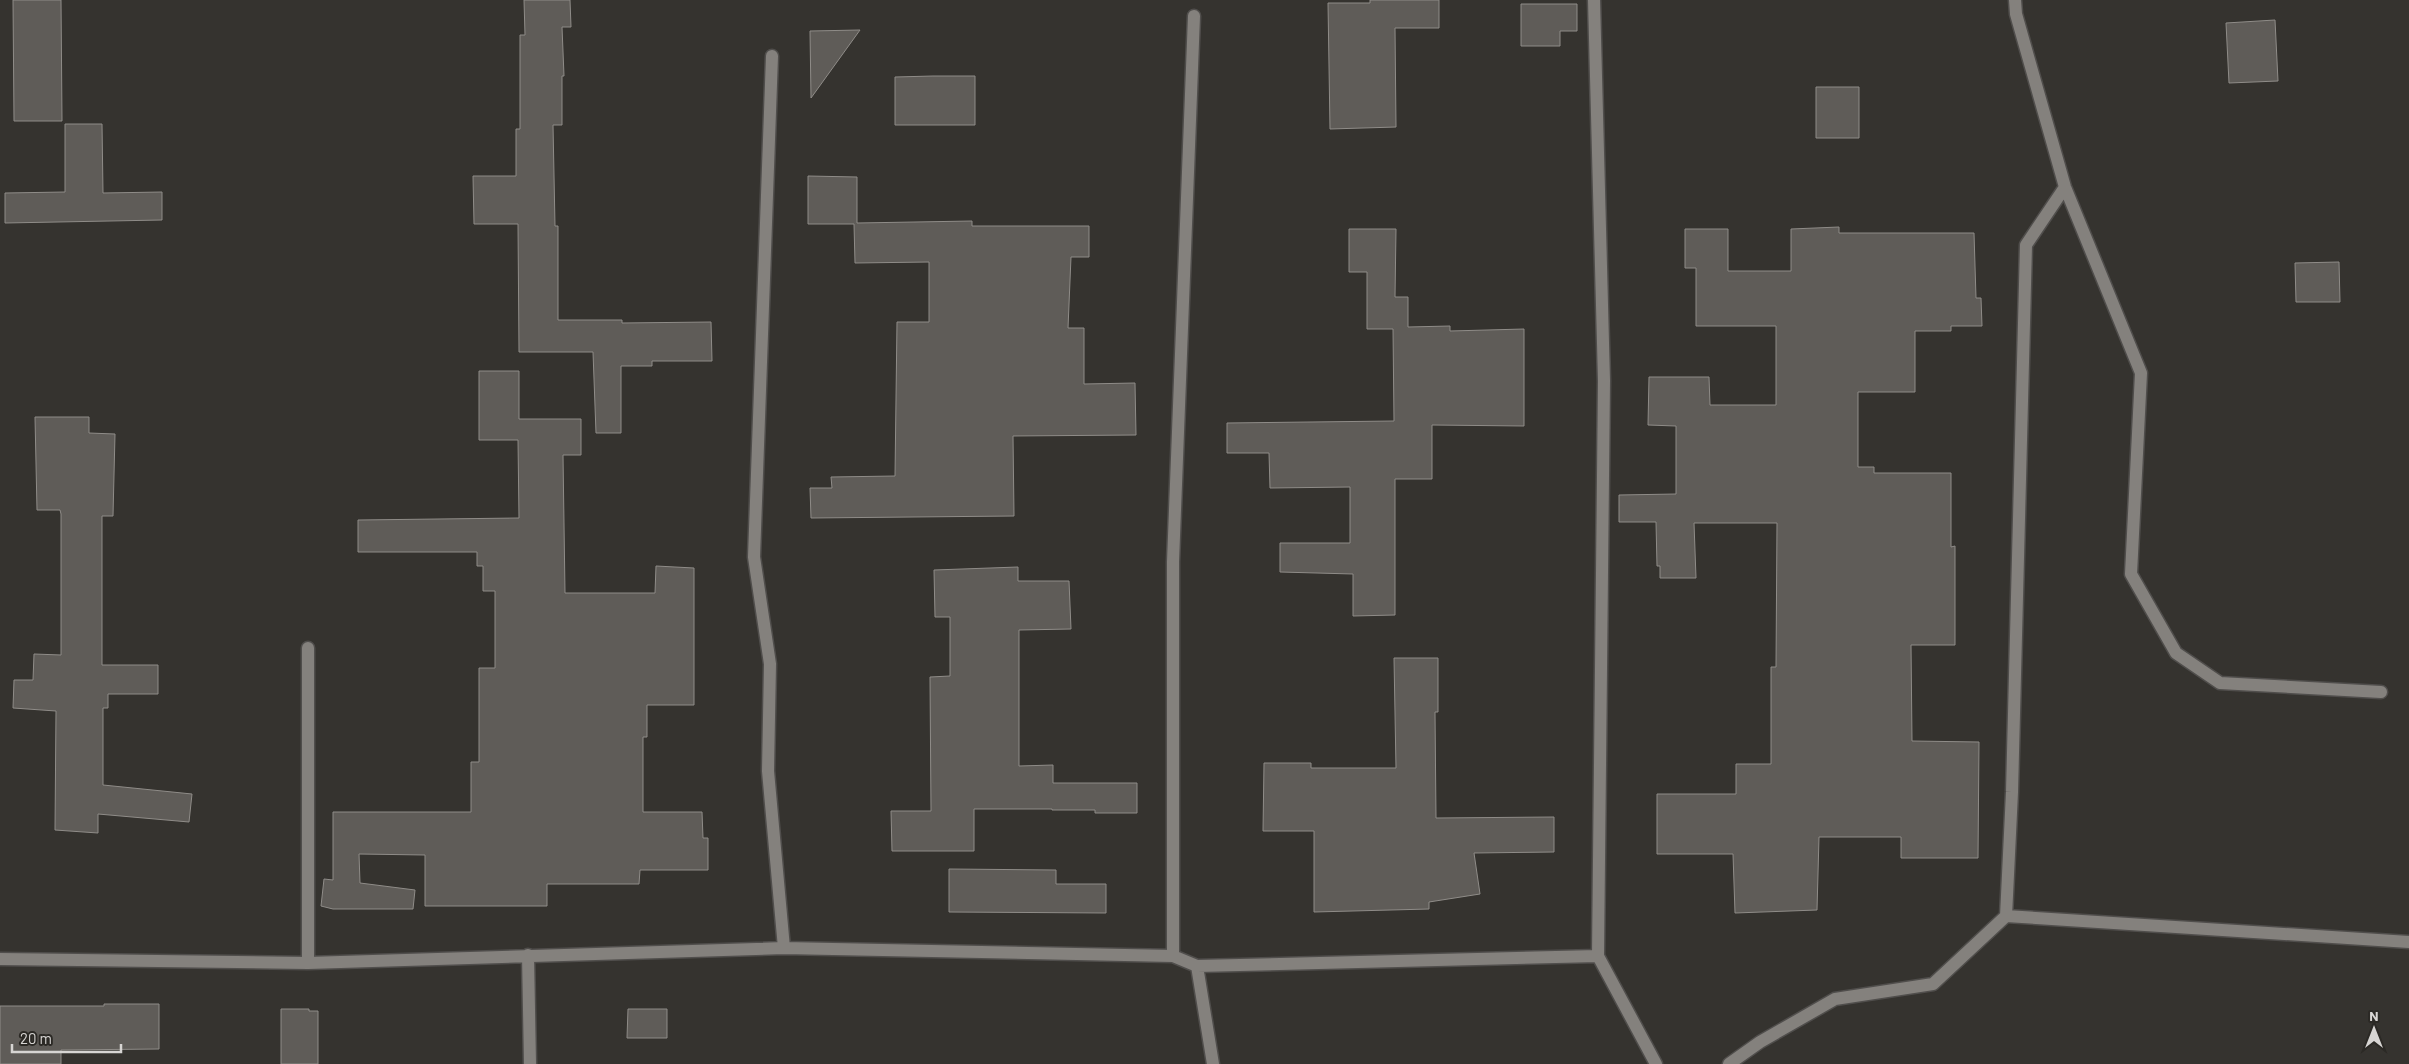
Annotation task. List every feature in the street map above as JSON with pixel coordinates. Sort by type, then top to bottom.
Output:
[{"type":"street","points":[[1594,0],[1604,382],[1598,956],[1656,1064]]},
{"type":"street","points":[[2015,0],[2016,14],[2065,187],[2141,373],[2131,574],[2176,653],[2220,683],[2381,692]]},
{"type":"street","points":[[1172,956],[1172,562],[1194,16]]},
{"type":"street","points":[[772,56],[754,557],[770,664],[768,771],[784,948]]},
{"type":"street","points":[[1729,1064],[1760,1042],[1835,999],[1932,984],[2006,916],[2012,792],[2026,245],[2065,187]]},
{"type":"street","points":[[308,648],[308,963]]},
{"type":"street","points":[[2006,916],[2409,942]]},
{"type":"street","points":[[0,959],[308,963],[784,948],[1172,956],[1197,966],[1598,956]]},
{"type":"street","points":[[528,955],[530,1064]]},
{"type":"street","points":[[1197,966],[1213,1064]]},
{"type":"building","points":[[13,0],[61,0],[62,121],[14,121]]},
{"type":"building","points":[[524,0],[570,0],[571,27],[562,27],[564,76],[562,76],[562,125],[553,125],[555,226],[558,226],[558,320],[622,320],[622,323],[711,322],[712,361],[652,361],[652,366],[621,366],[621,433],[596,433],[593,352],[519,352],[518,224],[474,224],[473,176],[516,176],[516,129],[520,129],[520,35],[525,35]]},
{"type":"building","points":[[1370,0],[1439,0],[1439,28],[1395,28],[1396,127],[1330,129],[1328,3],[1370,3]]},
{"type":"building","points":[[1521,4],[1577,4],[1577,31],[1560,31],[1560,46],[1521,46]]},
{"type":"building","points":[[2275,20],[2278,81],[2229,83],[2226,23]]},
{"type":"building","points":[[860,30],[811,98],[810,31]]},
{"type":"building","points":[[975,76],[975,125],[895,125],[895,77]]},
{"type":"building","points":[[1816,87],[1859,87],[1859,138],[1816,138]]},
{"type":"building","points":[[65,124],[102,124],[103,193],[162,192],[162,220],[5,223],[5,193],[65,192]]},
{"type":"building","points":[[808,176],[857,177],[857,223],[972,221],[972,226],[1089,226],[1089,257],[1071,257],[1068,328],[1084,328],[1084,384],[1135,383],[1136,435],[1013,436],[1014,516],[811,518],[810,488],[832,488],[831,477],[895,476],[897,322],[929,322],[929,262],[855,263],[854,224],[808,224]]},
{"type":"building","points":[[1839,227],[1839,233],[1974,233],[1976,298],[1981,298],[1982,326],[1951,326],[1951,331],[1915,331],[1915,392],[1858,392],[1858,467],[1874,467],[1874,473],[1951,473],[1951,547],[1955,546],[1955,645],[1911,645],[1912,741],[1979,742],[1978,858],[1901,858],[1901,837],[1819,837],[1817,910],[1735,913],[1733,854],[1657,854],[1657,794],[1736,794],[1736,764],[1771,764],[1771,667],[1776,667],[1777,523],[1694,523],[1696,578],[1660,578],[1660,566],[1657,566],[1656,522],[1619,522],[1619,495],[1676,494],[1676,426],[1648,425],[1649,377],[1709,377],[1710,405],[1776,405],[1776,326],[1696,326],[1696,268],[1685,268],[1685,229],[1728,229],[1728,271],[1791,271],[1791,229]]},
{"type":"building","points":[[1349,229],[1396,229],[1395,297],[1408,297],[1408,327],[1450,326],[1450,331],[1524,329],[1524,426],[1432,425],[1432,479],[1395,479],[1395,615],[1353,616],[1353,574],[1280,572],[1280,543],[1350,543],[1350,487],[1270,488],[1269,453],[1227,453],[1227,423],[1394,421],[1393,329],[1367,329],[1367,272],[1349,272]]},
{"type":"building","points":[[2339,262],[2340,302],[2296,302],[2295,263]]},
{"type":"building","points":[[479,371],[519,371],[519,419],[581,419],[581,455],[563,455],[565,593],[655,593],[656,566],[694,568],[694,705],[647,705],[647,737],[643,737],[643,812],[702,812],[703,838],[708,838],[708,870],[640,870],[639,884],[547,884],[547,906],[425,906],[425,855],[359,854],[360,883],[415,890],[413,909],[333,909],[321,906],[324,879],[333,880],[333,812],[471,812],[471,762],[479,762],[479,668],[495,668],[495,591],[483,591],[483,566],[477,566],[477,552],[358,552],[358,520],[519,518],[518,440],[479,440]]},
{"type":"building","points":[[35,417],[89,417],[89,433],[115,434],[113,516],[102,516],[102,665],[158,665],[158,694],[108,694],[108,708],[103,708],[103,785],[192,794],[189,822],[98,814],[98,833],[55,830],[56,711],[13,708],[14,680],[33,680],[34,654],[61,655],[61,514],[60,510],[37,510]]},
{"type":"building","points":[[1018,567],[1018,581],[1069,581],[1071,629],[1019,630],[1019,766],[1053,765],[1053,783],[1137,783],[1137,813],[1095,813],[1095,810],[974,809],[974,851],[892,851],[891,811],[931,811],[930,677],[950,676],[950,617],[935,617],[934,570]]},
{"type":"building","points":[[1394,658],[1438,658],[1438,712],[1435,712],[1436,818],[1554,817],[1554,852],[1474,853],[1480,894],[1429,902],[1429,909],[1314,912],[1314,831],[1263,831],[1264,763],[1311,763],[1311,768],[1396,768]]},
{"type":"building","points":[[949,869],[1056,870],[1056,884],[1106,884],[1106,913],[949,912]]},
{"type":"building","points":[[104,1004],[159,1004],[159,1049],[61,1050],[61,1064],[0,1064],[0,1006],[104,1006]]},
{"type":"building","points":[[281,1009],[309,1009],[309,1011],[318,1011],[318,1064],[281,1064]]},
{"type":"building","points":[[628,1009],[667,1009],[667,1038],[627,1038]]}]
